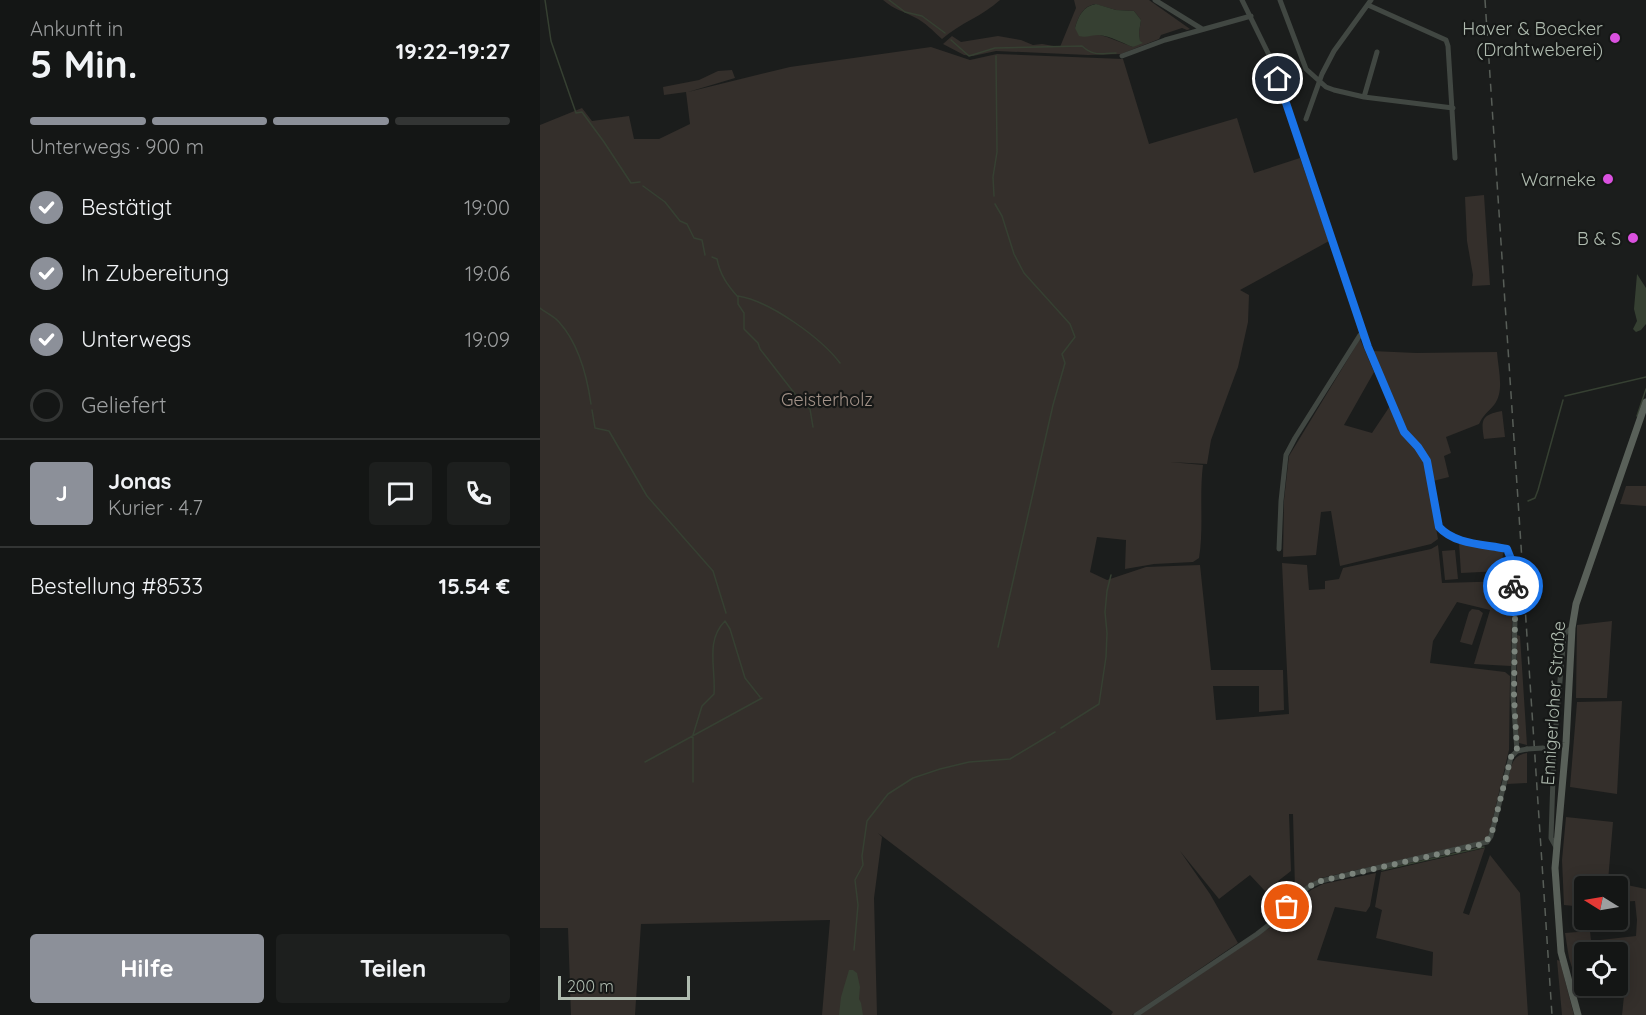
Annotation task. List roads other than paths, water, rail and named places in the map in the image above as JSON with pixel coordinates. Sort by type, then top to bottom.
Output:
[{"type":"main road","name":"Ennigerloher Straße","points":[[1578,1015],[1559,939],[1555,868],[1566,743],[1572,628],[1576,604],[1646,402]]},
{"type":"street","points":[[1155,0],[1202,28]]},
{"type":"street","points":[[1242,0],[1270,57],[1294,123],[1363,334],[1404,432],[1427,461],[1439,527],[1446,535],[1456,539],[1507,549],[1511,559],[1515,619],[1514,696],[1517,751]]},
{"type":"street","points":[[1280,0],[1306,69],[1319,82],[1334,90],[1364,96],[1453,108]]},
{"type":"street","points":[[1306,119],[1319,82],[1340,41],[1370,3],[1446,40],[1453,108],[1455,158]]},
{"type":"street","points":[[1122,56],[1202,28],[1251,16]]},
{"type":"street","points":[[1364,96],[1377,52]]},
{"type":"street","points":[[1280,549],[1281,501],[1286,455],[1360,335],[1363,334]]},
{"type":"street","points":[[1556,848],[1551,838],[1554,747],[1564,636],[1572,628]]},
{"type":"street","points":[[1136,1015],[1257,934],[1310,886],[1321,881],[1487,842],[1491,836],[1511,757],[1517,751],[1554,747]]},
{"type":"waterway","points":[[545,0],[551,41],[576,113],[582,112],[631,183],[640,182]]},
{"type":"waterway","points":[[889,0],[905,12],[922,16],[945,33]]},
{"type":"waterway","points":[[951,40],[969,56],[995,48],[1082,46],[1094,53],[1116,53]]},
{"type":"waterway","points":[[994,196],[993,177],[997,152],[996,56]]},
{"type":"waterway","points":[[643,186],[665,202],[680,221],[687,224],[694,238],[702,240],[705,255]]},
{"type":"waterway","points":[[995,204],[1002,216],[1014,254],[1024,273],[1070,324],[1075,337],[1062,354],[1065,363],[1053,405],[998,647]]},
{"type":"waterway","points":[[712,257],[717,259],[725,280],[738,297],[738,304],[744,313],[744,329],[758,343],[760,349],[795,394],[810,409],[813,427]]},
{"type":"waterway","points":[[738,296],[765,305],[794,322],[821,343],[840,363]]},
{"type":"waterway","points":[[540,308],[557,320],[572,340],[587,382],[591,404]]},
{"type":"waterway","points":[[1565,396],[1646,377]]},
{"type":"waterway","points":[[1637,416],[1646,389]]},
{"type":"waterway","points":[[1528,501],[1535,498],[1538,490],[1563,400]]},
{"type":"waterway","points":[[592,410],[595,428],[609,431],[647,496],[713,571],[726,613]]},
{"type":"waterway","points":[[1061,728],[1099,704],[1106,657],[1105,612],[1111,575]]},
{"type":"waterway","points":[[693,782],[693,735],[702,706],[714,694],[713,646],[715,637],[725,621],[730,629],[745,678],[760,697]]},
{"type":"waterway","points":[[645,762],[762,698]]},
{"type":"waterway","points":[[854,950],[858,905],[855,880],[863,865],[862,856],[867,821],[888,794],[913,778],[940,769],[969,762],[1010,759],[1055,732]]},
{"type":"waterway","points":[[1382,870],[1484,847]]},
{"type":"railway","points":[[1485,0],[1552,1015]]},
{"type":"place","name":"Haver & Boecker (Drahtweberei)","points":[[1615,38]]},
{"type":"place","name":"Warneke","points":[[1608,179]]},
{"type":"place","name":"B & S","points":[[1633,238]]},
{"type":"park label","name":"Geisterholz","points":[[827,399]]}]
